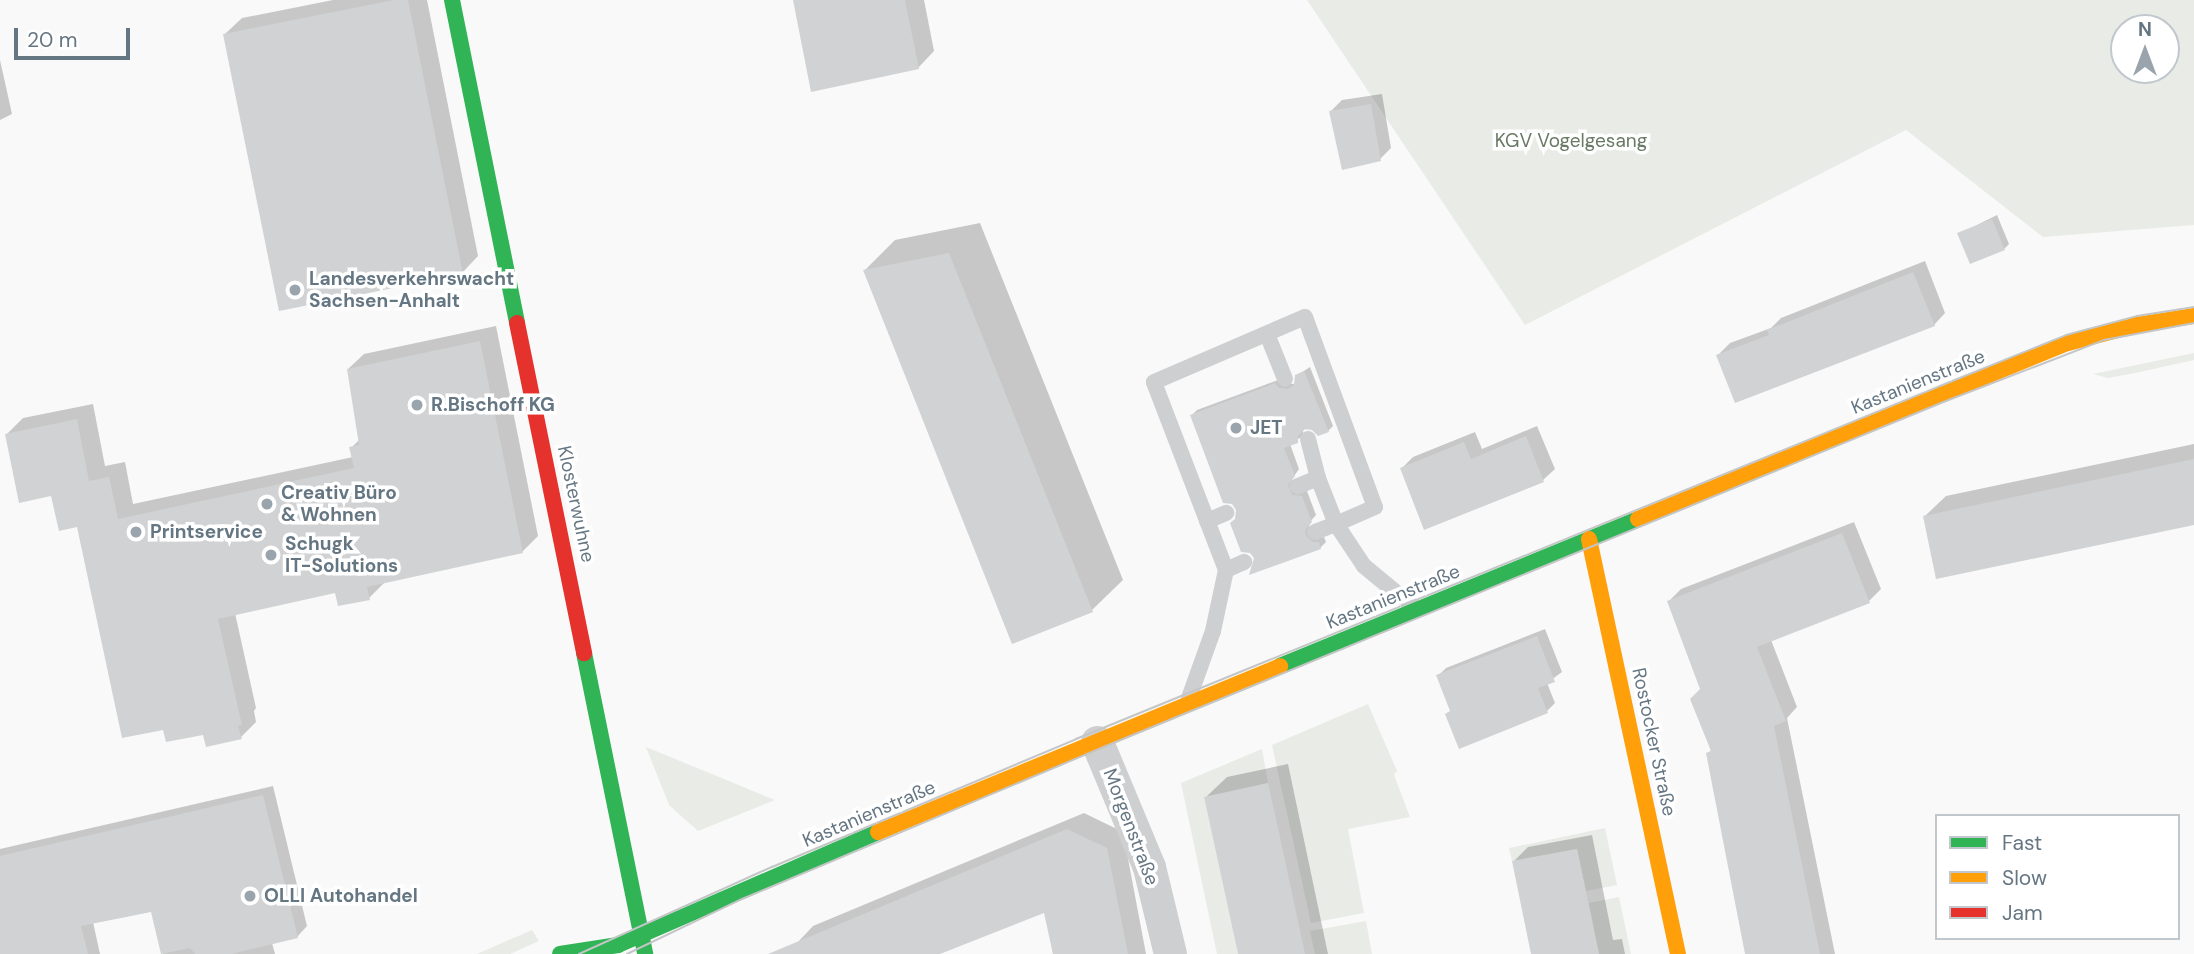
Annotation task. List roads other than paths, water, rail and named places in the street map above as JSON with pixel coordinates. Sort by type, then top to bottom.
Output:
[{"type":"main road","name":"Klosterwuhne","points":[[452,0],[645,954]]},
{"type":"main road","name":"Kastanienstraße","points":[[560,954],[614,949],[740,890],[2068,343],[2137,325],[2194,316]]},
{"type":"main road","name":"Rostocker Straße","points":[[1589,540],[1678,954]]},
{"type":"street","name":"Morgenstraße","points":[[1097,742],[1149,867],[1170,954]]},
{"type":"lane","points":[[1187,704],[1213,631],[1226,570],[1154,382],[1305,317],[1376,507],[1315,532]]},
{"type":"lane","points":[[1267,334],[1285,379]]},
{"type":"lane","points":[[1308,439],[1318,478],[1336,524],[1364,566],[1417,610]]},
{"type":"lane","points":[[1298,486],[1318,478]]},
{"type":"lane","points":[[1207,521],[1226,513]]},
{"type":"lane","points":[[1226,570],[1244,562]]},
{"type":"tram line","points":[[579,954],[772,867],[1076,739],[2066,335],[2137,316],[2194,307]]},
{"type":"tram line","points":[[627,954],[742,899],[1106,746],[1946,401],[2104,340],[2194,323]]},
{"type":"place","name":"Landesverkehrswacht Sachsen-Anhalt","points":[[295,290]]},
{"type":"place","name":"R.Bischoff KG","points":[[417,405]]},
{"type":"place","name":"JET","points":[[1236,428]]},
{"type":"place","name":"Creativ Büro & Wohnen","points":[[267,504]]},
{"type":"place","name":"Printservice","points":[[136,532]]},
{"type":"place","name":"Schugk IT-Solutions","points":[[271,555]]},
{"type":"place","name":"OLLI Autohandel","points":[[250,896]]},
{"type":"park label","name":"KGV Vogelgesang","points":[[1571,141]]}]
